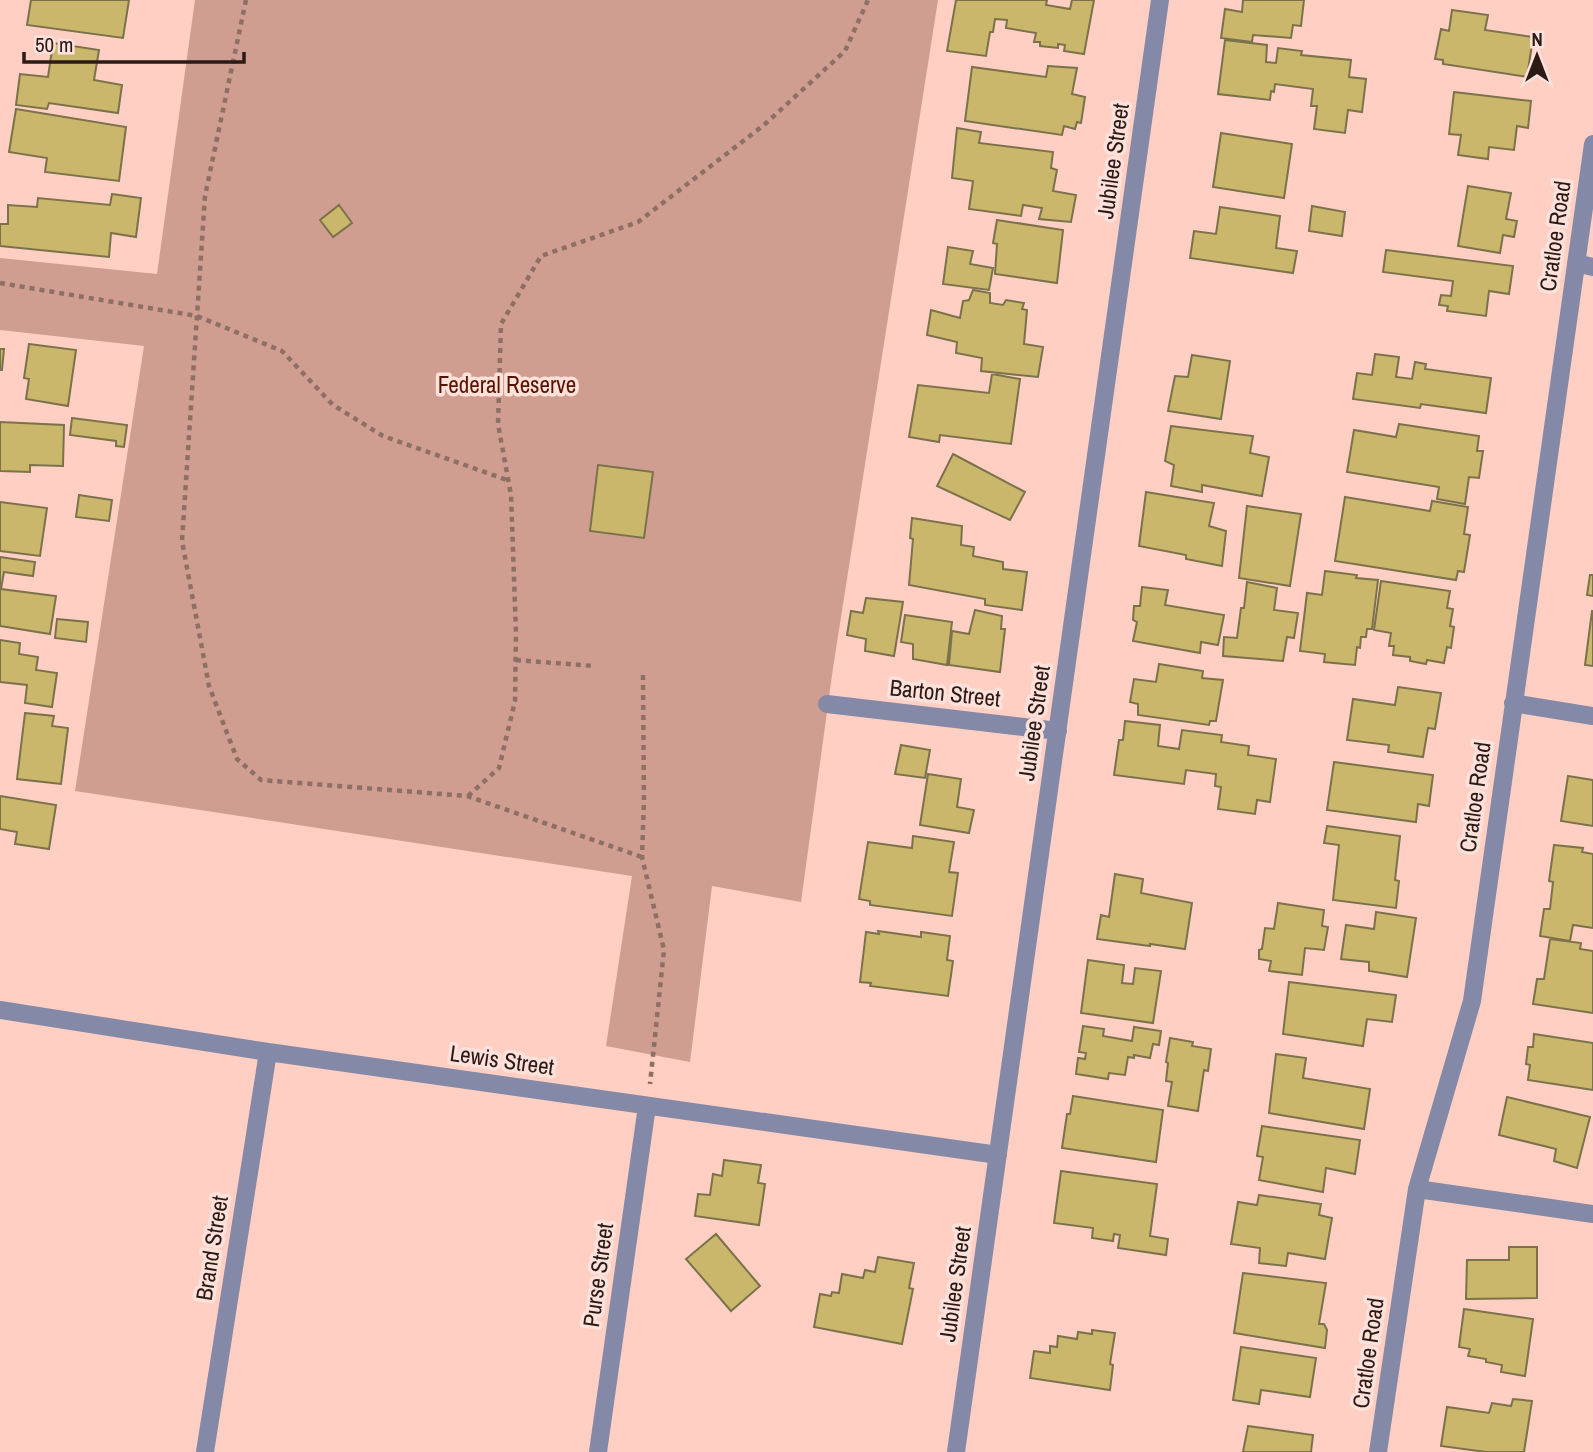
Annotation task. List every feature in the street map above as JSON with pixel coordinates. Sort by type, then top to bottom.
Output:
[{"type":"street","name":"Jubilee Street","points":[[956,1452],[1160,0]]},
{"type":"street","name":"Cratloe Road","points":[[1378,1452],[1416,1189],[1472,1001],[1513,704],[1584,265],[1593,144]]},
{"type":"street","name":"Barton Street","points":[[827,704],[1058,731]]},
{"type":"street","points":[[1513,704],[1593,716]]},
{"type":"street","name":"Lewis Street","points":[[0,1010],[268,1052],[998,1154]]},
{"type":"street","name":"Brand Street","points":[[205,1452],[268,1052]]},
{"type":"street","name":"Purse Street","points":[[598,1452],[647,1106]]},
{"type":"street","points":[[1416,1189],[1593,1214]]},
{"type":"path","points":[[246,0],[205,196],[182,541],[209,686],[237,759],[261,780],[467,796],[642,857]]},
{"type":"path","points":[[467,796],[499,768],[515,701],[511,509],[498,424],[501,324],[541,256],[638,222],[764,125],[845,51],[868,0]]},
{"type":"path","points":[[0,283],[197,316],[282,351],[333,405],[383,436],[508,480]]},
{"type":"path","points":[[516,660],[594,666]]},
{"type":"path","points":[[643,675],[642,857],[664,950],[647,1106]]},
{"type":"green space","name":"Federal Reserve","points":[[195,0],[938,0],[833,668],[801,902],[712,886],[690,1062],[606,1046],[632,876],[75,791],[144,346],[0,330],[0,258],[157,274]]},
{"type":"building","points":[[31,0],[129,0],[123,38],[27,25]]},
{"type":"building","points":[[956,0],[1047,0],[1046,5],[1070,9],[1072,0],[1094,0],[1084,54],[1064,51],[1065,45],[1058,44],[1058,48],[1040,46],[1040,42],[1034,42],[1036,33],[1006,28],[1007,20],[995,19],[986,56],[947,51]]},
{"type":"building","points":[[1243,0],[1304,0],[1301,26],[1293,25],[1291,38],[1253,35],[1252,42],[1221,38],[1225,9],[1242,12]]},
{"type":"building","points":[[1452,10],[1488,15],[1485,30],[1533,37],[1527,77],[1443,64],[1443,60],[1435,59],[1441,29],[1449,31]]},
{"type":"building","points":[[1225,40],[1267,45],[1266,62],[1276,63],[1278,48],[1302,51],[1301,55],[1351,60],[1349,77],[1366,79],[1362,112],[1348,110],[1345,133],[1314,129],[1317,106],[1311,106],[1313,89],[1275,84],[1270,100],[1218,94]]},
{"type":"building","points":[[53,43],[99,50],[94,80],[122,85],[118,113],[49,103],[47,109],[16,105],[20,74],[48,77]]},
{"type":"building","points":[[1048,66],[1077,68],[1072,94],[1085,97],[1081,123],[1077,122],[1075,129],[1064,126],[1062,135],[965,121],[972,67],[1046,77]]},
{"type":"building","points":[[1454,92],[1531,101],[1528,128],[1517,126],[1514,150],[1489,147],[1488,159],[1458,155],[1461,135],[1449,134]]},
{"type":"building","points":[[16,109],[126,127],[119,181],[45,172],[47,158],[9,152]]},
{"type":"building","points":[[957,128],[981,132],[979,143],[1053,152],[1051,168],[1057,170],[1053,191],[1076,195],[1071,222],[1039,219],[1042,208],[1023,205],[1021,216],[969,209],[973,181],[952,178]]},
{"type":"building","points":[[1221,133],[1292,144],[1284,198],[1213,187]]},
{"type":"building","points":[[1468,186],[1511,193],[1506,219],[1517,221],[1514,237],[1503,235],[1500,253],[1458,246]]},
{"type":"building","points":[[112,194],[141,198],[136,237],[111,233],[109,257],[0,246],[0,224],[8,224],[8,205],[37,207],[38,198],[110,205]]},
{"type":"building","points":[[339,205],[352,223],[333,237],[320,220]]},
{"type":"building","points":[[1312,206],[1345,212],[1342,236],[1309,231]]},
{"type":"building","points":[[1220,207],[1280,216],[1276,248],[1297,251],[1293,273],[1190,258],[1194,231],[1216,234]]},
{"type":"building","points":[[997,220],[1063,230],[1057,283],[995,274],[997,244],[993,243]]},
{"type":"building","points":[[948,247],[973,251],[970,264],[993,268],[989,290],[943,284]]},
{"type":"building","points":[[1386,250],[1513,266],[1509,294],[1489,291],[1486,316],[1447,311],[1448,306],[1439,305],[1441,295],[1451,296],[1453,281],[1383,272]]},
{"type":"building","points":[[973,290],[990,293],[990,303],[1003,305],[1006,300],[1024,303],[1022,309],[1027,310],[1024,344],[1043,347],[1038,377],[981,371],[982,358],[956,353],[957,342],[927,335],[931,310],[960,318],[963,301],[969,300]]},
{"type":"building","points":[[29,344],[76,350],[68,406],[26,399],[29,379],[24,378]]},
{"type":"building","points":[[0,349],[4,349],[2,370],[0,370]]},
{"type":"building","points":[[1375,354],[1399,357],[1396,377],[1412,379],[1415,362],[1426,364],[1425,369],[1491,378],[1486,413],[1421,404],[1420,408],[1353,399],[1357,373],[1372,375]]},
{"type":"building","points":[[1192,355],[1230,361],[1221,419],[1168,411],[1175,376],[1188,377]]},
{"type":"building","points":[[992,374],[1020,379],[1011,444],[940,435],[939,442],[909,437],[918,385],[989,393]]},
{"type":"building","points":[[72,418],[127,425],[124,447],[116,446],[116,441],[70,435]]},
{"type":"building","points":[[0,422],[64,425],[63,466],[30,465],[30,472],[0,471]]},
{"type":"building","points":[[1399,424],[1479,436],[1477,451],[1483,451],[1479,478],[1469,477],[1465,504],[1437,499],[1439,487],[1347,472],[1354,430],[1396,437]]},
{"type":"building","points":[[1171,426],[1253,436],[1250,453],[1269,457],[1262,496],[1202,485],[1202,492],[1171,486],[1174,465],[1165,461]]},
{"type":"building","points":[[953,454],[1025,492],[1010,520],[937,486]]},
{"type":"building","points":[[598,465],[653,472],[644,538],[590,531]]},
{"type":"building","points":[[1146,492],[1214,503],[1209,526],[1226,531],[1222,566],[1186,559],[1186,555],[1139,546]]},
{"type":"building","points":[[79,495],[112,500],[109,521],[76,517]]},
{"type":"building","points":[[1345,497],[1430,511],[1432,501],[1468,507],[1464,534],[1470,535],[1464,572],[1458,571],[1456,580],[1335,561]]},
{"type":"building","points":[[0,502],[47,508],[40,556],[0,551]]},
{"type":"building","points":[[1247,506],[1301,514],[1290,586],[1239,578]]},
{"type":"building","points":[[912,518],[962,526],[961,545],[974,547],[973,556],[1003,562],[1003,569],[1027,572],[1022,610],[985,605],[985,599],[909,585]]},
{"type":"building","points":[[0,557],[35,562],[33,576],[4,572],[1,589],[56,596],[50,634],[0,626]]},
{"type":"building","points":[[1325,571],[1378,580],[1372,629],[1367,629],[1366,637],[1361,637],[1355,665],[1324,662],[1325,654],[1300,651],[1307,593],[1322,595]]},
{"type":"building","points":[[1590,575],[1593,575],[1593,596],[1587,595]]},
{"type":"building","points":[[1381,581],[1450,591],[1447,608],[1453,609],[1450,626],[1454,627],[1451,648],[1447,647],[1444,663],[1427,660],[1426,664],[1410,661],[1410,657],[1393,655],[1394,646],[1389,646],[1391,633],[1374,630]]},
{"type":"building","points":[[1247,582],[1277,588],[1274,610],[1298,613],[1294,638],[1287,637],[1283,661],[1223,656],[1224,637],[1237,638]]},
{"type":"building","points":[[1142,587],[1168,590],[1165,605],[1224,615],[1218,645],[1201,642],[1200,653],[1133,641],[1137,622],[1133,620],[1134,606],[1140,606]]},
{"type":"building","points":[[866,598],[903,602],[894,656],[865,651],[866,639],[847,635],[851,611],[863,613]]},
{"type":"building","points":[[975,610],[1002,616],[1001,629],[1005,629],[1000,672],[949,665],[952,631],[969,634]]},
{"type":"building","points":[[1593,611],[1593,666],[1585,665]]},
{"type":"building","points":[[905,615],[952,622],[947,665],[913,659],[913,644],[901,642]]},
{"type":"building","points":[[57,619],[88,622],[86,642],[55,638]]},
{"type":"building","points":[[0,640],[20,643],[19,654],[38,657],[36,670],[57,673],[52,707],[25,703],[27,685],[0,682]]},
{"type":"building","points":[[1159,664],[1203,671],[1202,678],[1223,680],[1216,721],[1210,721],[1209,725],[1138,715],[1138,704],[1130,702],[1134,679],[1156,682]]},
{"type":"building","points":[[1398,687],[1441,693],[1435,729],[1428,728],[1423,757],[1388,752],[1389,745],[1347,740],[1353,699],[1395,705]]},
{"type":"building","points":[[25,713],[54,716],[52,726],[68,728],[61,784],[17,779]]},
{"type":"building","points":[[1125,721],[1160,725],[1158,746],[1179,749],[1182,730],[1222,735],[1221,742],[1249,746],[1248,755],[1276,759],[1270,802],[1257,800],[1255,814],[1218,809],[1221,787],[1215,786],[1216,774],[1186,770],[1184,784],[1114,775]]},
{"type":"building","points":[[901,745],[930,750],[925,778],[895,774]]},
{"type":"building","points":[[1334,762],[1433,775],[1429,806],[1418,804],[1416,822],[1327,810]]},
{"type":"building","points":[[928,774],[961,779],[957,807],[974,810],[969,833],[920,825]]},
{"type":"building","points":[[1568,776],[1593,780],[1593,826],[1561,821]]},
{"type":"building","points":[[0,796],[56,805],[49,849],[15,844],[17,832],[0,829]]},
{"type":"building","points":[[1327,826],[1400,836],[1395,880],[1399,881],[1396,908],[1333,900],[1339,845],[1324,843]]},
{"type":"building","points":[[913,836],[954,842],[949,872],[958,873],[952,916],[870,905],[870,901],[859,899],[868,842],[912,848]]},
{"type":"building","points":[[1554,845],[1583,848],[1582,852],[1593,854],[1593,928],[1573,925],[1570,941],[1540,936],[1544,909],[1550,909],[1553,882],[1549,881]]},
{"type":"building","points":[[1115,874],[1143,879],[1141,893],[1192,903],[1185,949],[1097,939],[1101,915],[1109,917]]},
{"type":"building","points":[[1278,903],[1324,910],[1322,926],[1328,927],[1324,950],[1305,948],[1302,975],[1269,971],[1271,961],[1259,959],[1265,928],[1274,929]]},
{"type":"building","points":[[1376,912],[1416,918],[1407,977],[1369,971],[1369,962],[1341,959],[1346,925],[1374,929]]},
{"type":"building","points":[[878,931],[921,937],[921,932],[950,936],[947,960],[953,961],[948,996],[870,986],[871,983],[860,982],[866,932],[879,934]]},
{"type":"building","points":[[1550,939],[1581,943],[1580,949],[1593,951],[1593,1013],[1533,1004],[1537,979],[1544,979]]},
{"type":"building","points":[[1088,960],[1124,965],[1122,983],[1133,984],[1135,968],[1161,971],[1153,1023],[1081,1013]]},
{"type":"building","points":[[1289,982],[1396,995],[1392,1022],[1367,1019],[1363,1046],[1283,1034]]},
{"type":"building","points":[[1083,1026],[1104,1029],[1103,1036],[1132,1041],[1134,1027],[1161,1031],[1159,1045],[1153,1044],[1150,1058],[1134,1055],[1134,1058],[1128,1057],[1125,1075],[1109,1073],[1108,1079],[1076,1074],[1078,1058],[1085,1059],[1086,1053],[1079,1052]]},
{"type":"building","points":[[1534,1034],[1593,1043],[1593,1090],[1528,1080],[1528,1047],[1533,1047]]},
{"type":"building","points":[[1170,1038],[1211,1049],[1208,1071],[1204,1070],[1198,1111],[1168,1106],[1172,1082],[1166,1081],[1166,1062]]},
{"type":"building","points":[[1276,1054],[1306,1058],[1303,1078],[1370,1089],[1364,1129],[1269,1113]]},
{"type":"building","points":[[1073,1096],[1163,1110],[1156,1162],[1062,1148],[1067,1114],[1070,1114]]},
{"type":"building","points":[[1507,1097],[1590,1117],[1577,1168],[1554,1161],[1556,1149],[1499,1135]]},
{"type":"building","points":[[1262,1126],[1360,1140],[1355,1174],[1326,1168],[1323,1192],[1259,1180],[1263,1157],[1257,1156]]},
{"type":"building","points":[[724,1160],[761,1165],[758,1183],[765,1184],[759,1225],[695,1216],[698,1194],[710,1195],[713,1174],[722,1176]]},
{"type":"building","points":[[1061,1171],[1157,1184],[1150,1236],[1168,1239],[1166,1255],[1118,1248],[1120,1235],[1114,1234],[1113,1241],[1092,1238],[1093,1228],[1054,1223]]},
{"type":"building","points":[[1259,1195],[1321,1204],[1319,1215],[1332,1218],[1325,1259],[1288,1253],[1286,1266],[1259,1263],[1260,1248],[1231,1244],[1238,1202],[1257,1205]]},
{"type":"building","points":[[716,1234],[760,1286],[731,1311],[686,1259]]},
{"type":"building","points":[[1509,1247],[1537,1247],[1537,1298],[1466,1299],[1467,1260],[1509,1260]]},
{"type":"building","points":[[878,1257],[914,1263],[909,1288],[913,1289],[902,1344],[814,1327],[820,1294],[831,1296],[832,1292],[839,1293],[842,1274],[863,1278],[865,1270],[875,1272]]},
{"type":"building","points":[[1243,1273],[1326,1283],[1319,1324],[1324,1324],[1327,1330],[1325,1348],[1234,1333]]},
{"type":"building","points":[[1464,1309],[1533,1319],[1525,1376],[1501,1372],[1502,1365],[1468,1356],[1470,1349],[1459,1347]]},
{"type":"building","points":[[1092,1330],[1115,1333],[1110,1364],[1113,1365],[1110,1390],[1030,1378],[1034,1351],[1050,1353],[1050,1346],[1057,1347],[1058,1336],[1077,1339],[1078,1332],[1092,1334]]},
{"type":"building","points":[[1241,1347],[1316,1358],[1310,1397],[1261,1390],[1259,1404],[1233,1400]]},
{"type":"building","points":[[1513,1399],[1532,1401],[1524,1452],[1486,1452],[1441,1446],[1447,1407],[1489,1413],[1492,1403],[1511,1406]]},
{"type":"building","points":[[1248,1426],[1313,1435],[1311,1452],[1243,1452]]}]
